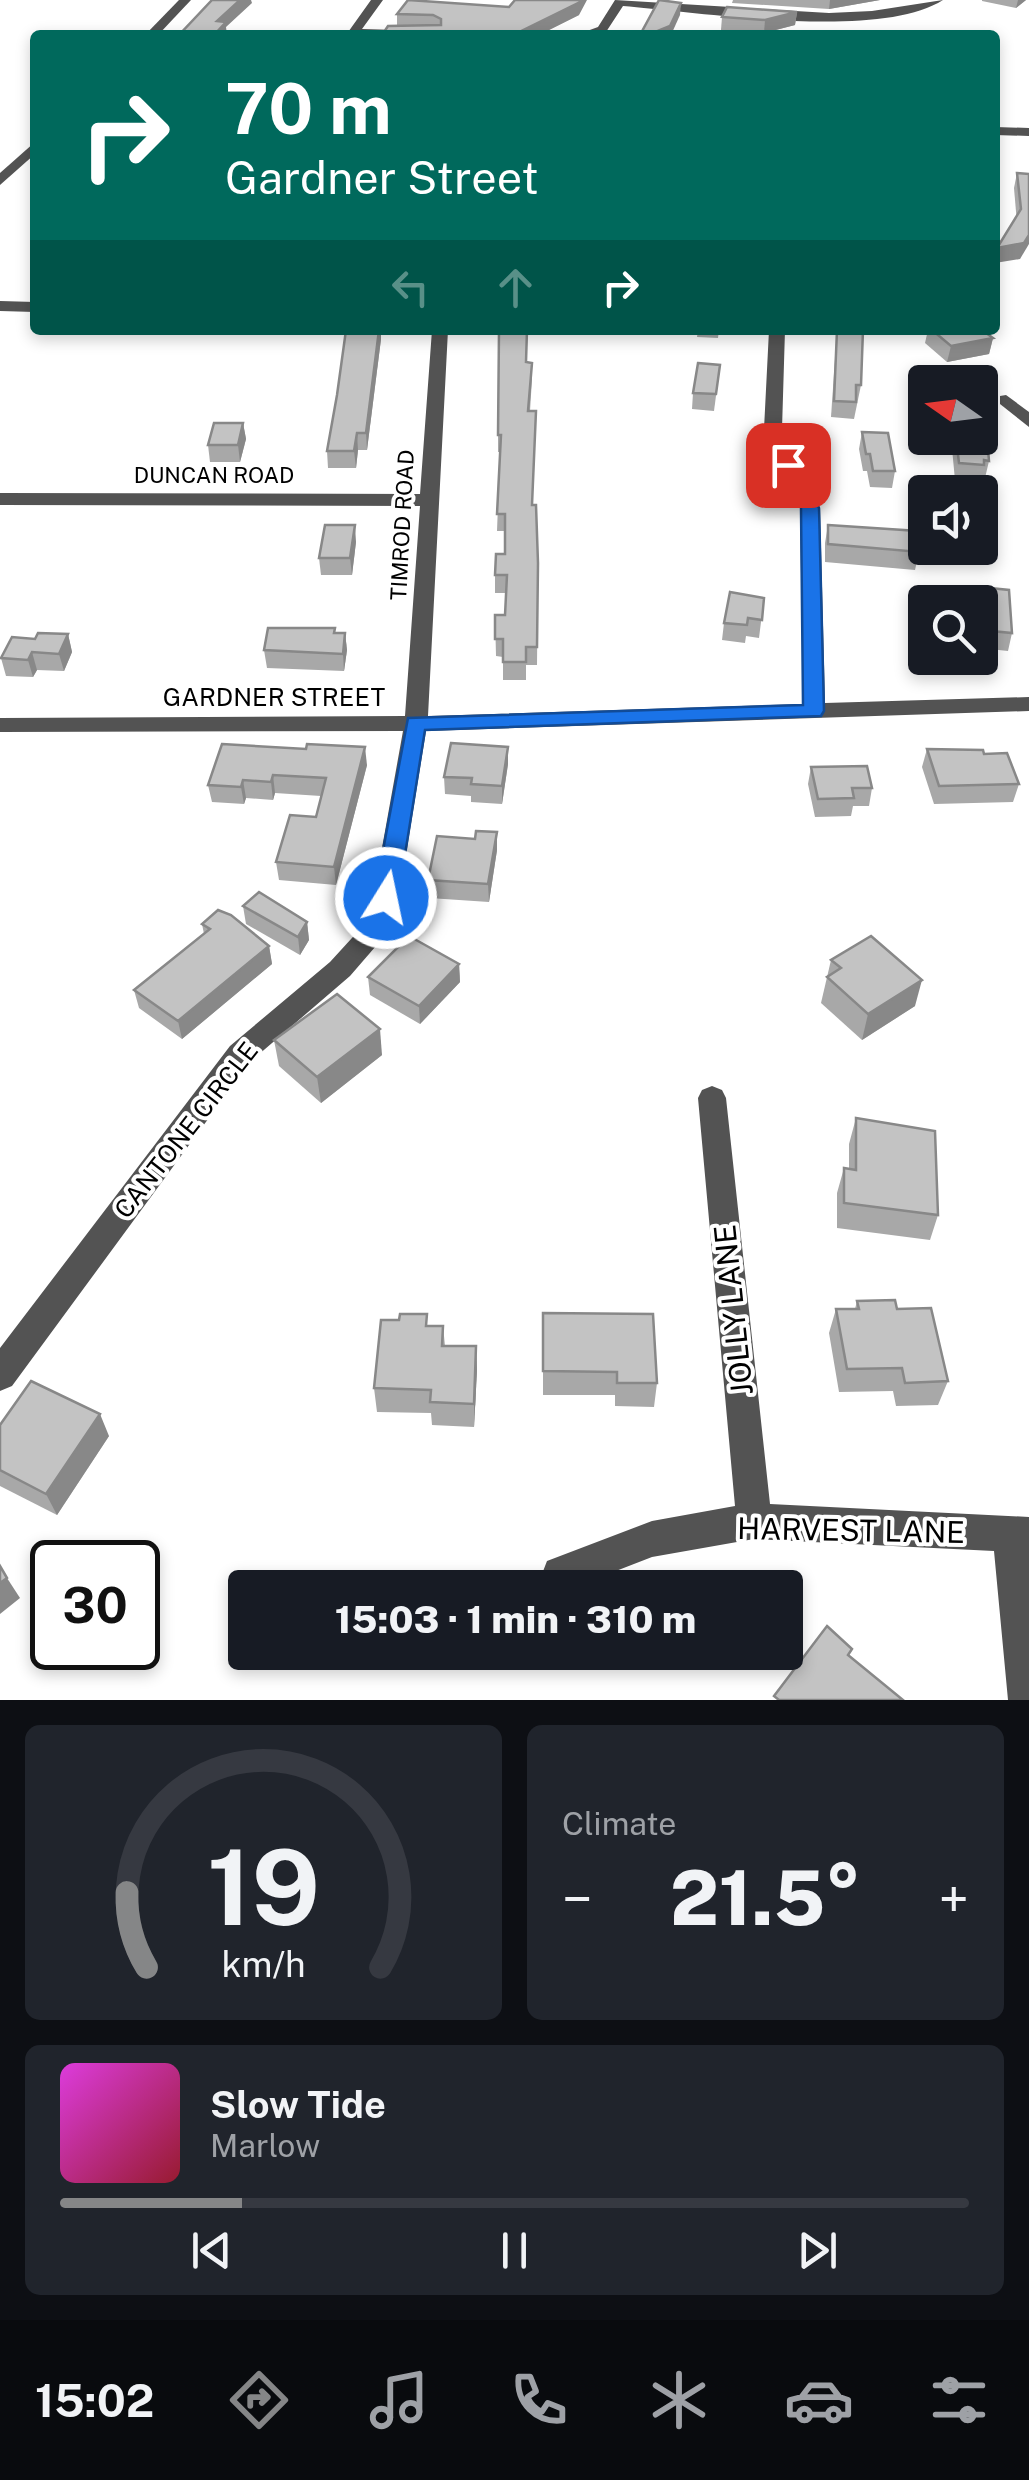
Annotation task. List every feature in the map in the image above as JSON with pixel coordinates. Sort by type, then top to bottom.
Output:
[{"type":"street","points":[[155,30],[186,0]]},
{"type":"street","points":[[356,30],[377,0]]},
{"type":"street","points":[[599,30],[621,1],[851,16],[904,11],[938,0]]},
{"type":"street","points":[[1000,130],[1029,132]]},
{"type":"street","points":[[0,181],[30,151]]},
{"type":"street","points":[[0,306],[30,308]]},
{"type":"street","name":"TIMROD ROAD","points":[[416,723],[440,335]]},
{"type":"street","points":[[776,335],[772,429],[810,508],[814,711]]},
{"type":"street","points":[[1006,400],[1029,422]]},
{"type":"street","name":"DUNCAN ROAD","points":[[0,499],[428,500]]},
{"type":"street","name":"GARDNER STREET","points":[[0,725],[416,723],[1029,704]]},
{"type":"street","name":"CANTONE CIRCLE","points":[[0,1375],[240,1054],[340,969],[374,932],[386,898],[416,723]]},
{"type":"street","name":"JOLLY LANE","points":[[712,1098],[754,1521]]},
{"type":"street","name":"HARVEST LANE","points":[[571,1570],[652,1539],[754,1521],[1020,1535]]},
{"type":"street","points":[[1020,1535],[1027,1700]]},
{"type":"building","points":[[212,0],[240,0],[217,21],[226,22],[219,30],[184,30]]},
{"type":"building","points":[[408,0],[509,7],[515,0],[581,0],[523,30],[385,30],[388,26],[441,25],[441,19],[433,15],[397,14]]},
{"type":"building","points":[[659,0],[681,3],[670,26],[643,30]]},
{"type":"building","points":[[727,7],[797,12],[765,20],[722,17]]},
{"type":"building","points":[[1017,173],[1029,174],[1029,235],[1024,243],[1000,247],[1000,243],[1021,209]]},
{"type":"building","points":[[345,335],[378,335],[366,433],[357,433],[354,451],[327,451]]},
{"type":"building","points":[[499,335],[527,335],[526,362],[532,363],[528,411],[536,411],[532,505],[536,505],[538,563],[537,647],[526,647],[526,662],[503,662],[503,639],[495,639],[495,615],[505,615],[507,575],[495,575],[496,554],[505,554],[505,514],[497,514]]},
{"type":"building","points":[[837,335],[863,335],[861,385],[856,385],[856,402],[834,401]]},
{"type":"building","points":[[938,335],[993,338],[951,346]]},
{"type":"building","points":[[698,363],[720,365],[716,394],[693,393]]},
{"type":"building","points":[[214,423],[243,423],[238,445],[208,445]]},
{"type":"building","points":[[862,432],[888,433],[895,471],[873,471]]},
{"type":"building","points":[[958,455],[989,455],[984,465],[959,463]]},
{"type":"building","points":[[325,525],[355,525],[350,558],[319,558]]},
{"type":"building","points":[[828,525],[908,530],[908,551],[828,544]]},
{"type":"building","points":[[998,589],[1009,590],[1012,633],[998,632]]},
{"type":"building","points":[[730,592],[764,598],[762,620],[748,618],[747,625],[724,623]]},
{"type":"building","points":[[268,628],[335,628],[334,633],[345,633],[343,654],[264,650]]},
{"type":"building","points":[[38,633],[68,634],[59,654],[32,652],[28,660],[1,658],[12,637],[35,639]]},
{"type":"building","points":[[451,743],[508,747],[502,786],[471,784],[472,778],[444,777]]},
{"type":"building","points":[[222,744],[306,749],[307,744],[365,747],[334,867],[276,862],[290,815],[316,817],[326,778],[273,775],[271,782],[243,780],[241,787],[208,785]]},
{"type":"building","points":[[927,749],[1007,753],[1019,784],[939,786]]},
{"type":"building","points":[[867,766],[872,788],[852,788],[854,798],[818,799],[811,767]]},
{"type":"building","points":[[476,831],[497,832],[488,884],[428,880],[437,836],[475,839]]},
{"type":"building","points":[[259,892],[307,922],[298,937],[243,906]]},
{"type":"building","points":[[218,910],[231,915],[269,946],[178,1021],[134,990],[210,929],[202,924]]},
{"type":"building","points":[[409,936],[459,964],[419,1006],[368,977]]},
{"type":"building","points":[[871,936],[922,980],[868,1014],[827,977],[841,968],[831,960]]},
{"type":"building","points":[[337,994],[380,1029],[317,1077],[274,1040]]},
{"type":"building","points":[[856,1118],[935,1131],[938,1215],[844,1203],[844,1168],[856,1170]]},
{"type":"building","points":[[895,1300],[897,1309],[931,1308],[948,1381],[905,1383],[902,1368],[847,1369],[836,1309],[859,1309],[857,1301]]},
{"type":"building","points":[[543,1313],[653,1314],[657,1383],[617,1383],[617,1372],[543,1371]]},
{"type":"building","points":[[400,1314],[427,1314],[426,1326],[443,1326],[442,1346],[476,1346],[474,1404],[430,1402],[431,1390],[374,1388],[381,1320],[399,1320]]},
{"type":"building","points":[[31,1381],[100,1414],[46,1494],[0,1470],[0,1425]]},
{"type":"building","points":[[827,1626],[852,1649],[848,1655],[903,1700],[779,1700],[774,1696],[794,1670],[803,1670],[803,1658]]},
{"type":"route","points":[[386,898],[416,723],[814,711],[810,508],[788,465]]}]
